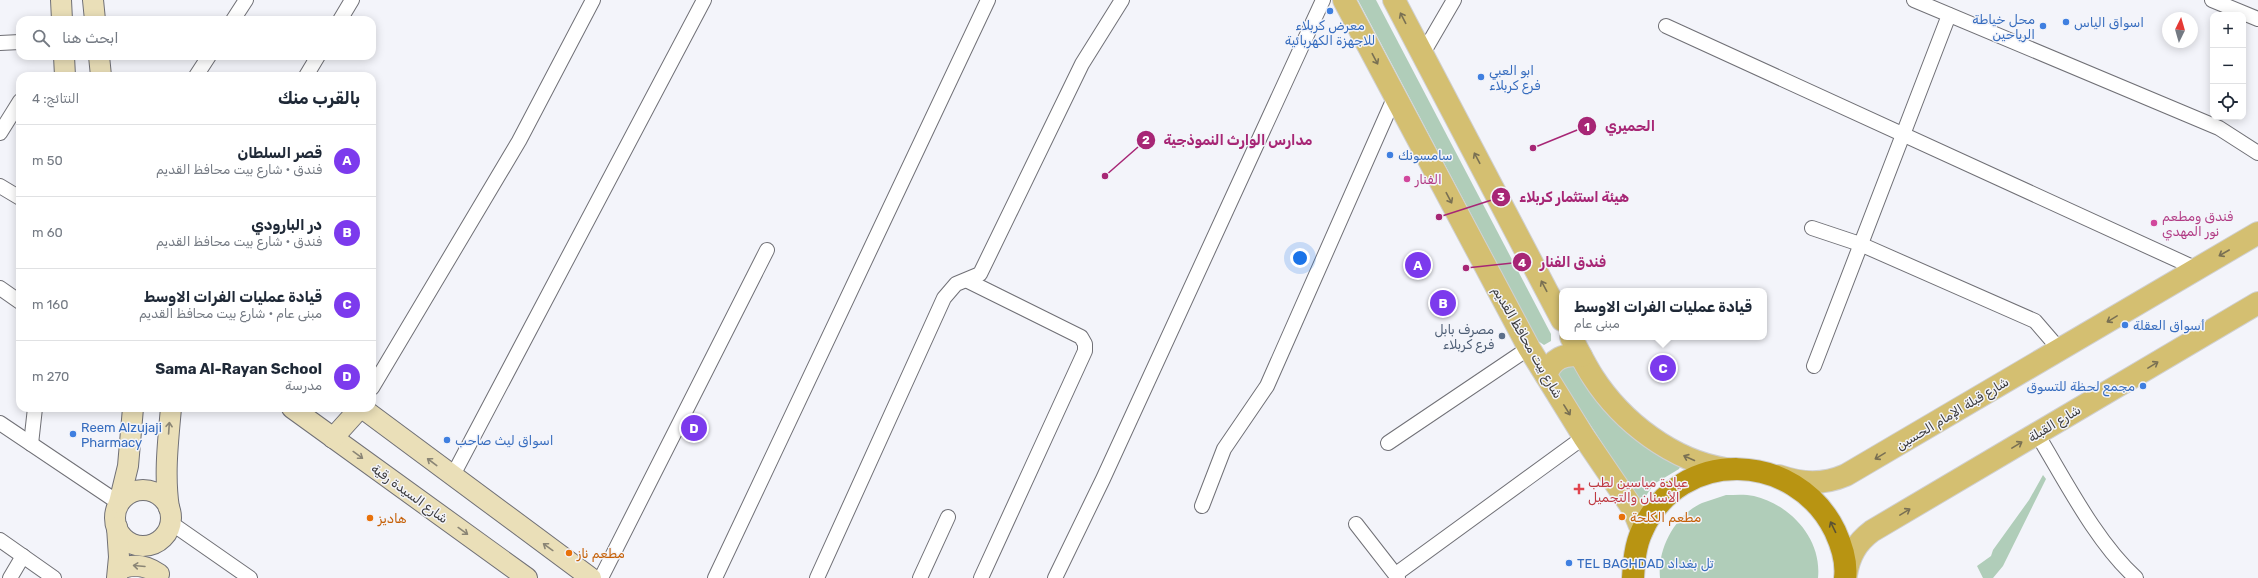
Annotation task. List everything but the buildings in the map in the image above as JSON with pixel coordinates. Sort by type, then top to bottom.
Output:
[{"type":"highway","points":[[1625,578],[1642,531],[1658,506],[1676,489],[1708,473],[1726,469],[1760,470],[1778,476],[1805,492],[1827,515],[1841,543],[1845,576]]},
{"type":"highway","points":[[1633,578],[1635,552]]},
{"type":"main road","points":[[61,0],[62,16]]},
{"type":"main road","points":[[93,0],[95,16]]},
{"type":"main road","name":"شارع بيت محافظ القديم","points":[[1344,0],[1529,348],[1584,437],[1633,509],[1642,531]]},
{"type":"main road","points":[[1394,0],[1559,314]]},
{"type":"main road","points":[[64,60],[65,72]]},
{"type":"main road","points":[[99,60],[101,72]]},
{"type":"main road","name":"شارع قبلة الإمام الحسين","points":[[1778,476],[1800,482],[1816,483],[1831,481],[1853,472],[2258,233]]},
{"type":"main road","name":"شارع القبلة","points":[[1845,576],[1852,553],[1860,541],[1872,531],[2258,303]]},
{"type":"main road","points":[[1529,348],[1544,349],[1552,346],[1559,339]]},
{"type":"main road","points":[[1546,375],[1548,368],[1576,346],[1593,378],[1612,402],[1638,427],[1684,456],[1713,467],[1726,469]]},
{"type":"main road","points":[[118,574],[117,527],[115,515],[120,503],[128,466],[133,412]]},
{"type":"main road","points":[[118,574],[125,567],[139,565],[159,576],[169,522],[166,472],[171,412]]},
{"type":"main road","name":"شارع السيدة رقية","points":[[297,412],[527,578]]},
{"type":"main road","points":[[333,438],[357,412]]},
{"type":"main road","points":[[366,412],[452,477],[591,578]]},
{"type":"main road","points":[[128,466],[136,478],[150,482],[159,479],[166,472]]},
{"type":"main road","points":[[117,527],[122,536],[129,542],[139,546],[158,542],[169,522],[163,498],[152,492],[140,490],[128,494],[120,503]]},
{"type":"street","points":[[236,16],[246,0]]},
{"type":"street","points":[[342,16],[352,0]]},
{"type":"street","points":[[376,381],[519,141],[593,0]]},
{"type":"street","points":[[452,477],[704,0]]},
{"type":"street","points":[[715,578],[988,0]]},
{"type":"street","points":[[817,578],[944,298],[956,284],[968,281],[980,274],[1082,64],[1122,0]]},
{"type":"street","points":[[1055,578],[1106,472],[1323,0]]},
{"type":"street","points":[[1422,55],[1454,0]]},
{"type":"street","points":[[1914,0],[2219,128],[2258,154]]},
{"type":"street","points":[[2218,1],[2258,19]]},
{"type":"street","points":[[1814,366],[1949,15]]},
{"type":"street","points":[[1666,26],[2197,269]]},
{"type":"street","points":[[0,43],[16,42]]},
{"type":"street","points":[[199,72],[206,60]]},
{"type":"street","points":[[308,72],[316,60]]},
{"type":"street","points":[[1202,506],[1224,449],[1267,386],[1395,96]]},
{"type":"street","points":[[0,133],[16,107]]},
{"type":"street","points":[[0,186],[16,196]]},
{"type":"street","points":[[1812,228],[1860,244],[2035,321],[2060,350]]},
{"type":"street","points":[[601,578],[767,250]]},
{"type":"street","points":[[968,281],[1081,337],[1085,344],[1085,351],[1053,424],[981,578]]},
{"type":"street","points":[[0,288],[16,299]]},
{"type":"street","points":[[1388,443],[1529,348]]},
{"type":"street","points":[[31,444],[34,412]]},
{"type":"street","points":[[0,423],[120,503]]},
{"type":"street","points":[[2037,434],[2098,532],[2112,552],[2136,578]]},
{"type":"street","points":[[1356,524],[1397,576],[1584,437]]},
{"type":"street","points":[[920,578],[948,517]]},
{"type":"street","points":[[169,522],[250,578]]},
{"type":"street","points":[[0,540],[54,578]]},
{"type":"street","points":[[10,578],[23,556]]},
{"type":"green space","points":[[1358,0],[1376,0],[1551,334],[1551,341],[1544,345],[1538,341]]},
{"type":"green space","points":[[1569,360],[1681,465],[1679,469],[1654,484],[1641,503],[1558,375],[1558,366]]},
{"type":"green space","points":[[2043,475],[2046,479],[2003,566],[1993,578],[1983,578],[1977,566],[1991,556],[1993,550],[2029,500]]},
{"type":"green space","points":[[1726,495],[1754,496],[1780,507],[1792,516],[1809,537],[1815,550],[1818,564],[1818,578],[1660,578],[1660,567],[1665,545],[1676,524],[1692,508]]},
{"type":"place","name":"معرض كربلاء للاجهزة الكهربائية","points":[[1330,11]]},
{"type":"place","name":"اسواق الياس","points":[[2066,22]]},
{"type":"place","name":"محل خياطة الرياحين","points":[[2043,26]]},
{"type":"place","name":"ابو العبي فرع كربلاء","points":[[1481,77]]},
{"type":"place","name":"الحميري","points":[[1533,148]]},
{"type":"place","name":"سامسونك","points":[[1390,155]]},
{"type":"place","name":"مدارس الوارث النموذجية","points":[[1105,176]]},
{"type":"place","name":"الفنار","points":[[1407,179]]},
{"type":"place","name":"هيئة استثمار كربلاء","points":[[1439,217]]},
{"type":"place","name":"فندق ومطعم نور المهدي","points":[[2154,223]]},
{"type":"place","name":"قصر السلطان","points":[[1418,265]]},
{"type":"place","name":"فندق الفنار","points":[[1466,268]]},
{"type":"place","name":"در البارودي","points":[[1443,303]]},
{"type":"place","name":"أسواق العقلة","points":[[2125,325]]},
{"type":"place","name":"مصرف بابل فرع كربلاء","points":[[1502,336]]},
{"type":"place","name":"قيادة عمليات الفرات الاوسط","points":[[1663,368]]},
{"type":"place","name":"مجمع لحظة للتسوق","points":[[2143,386]]},
{"type":"place","name":"Sama Al-Rayan School","points":[[694,428]]},
{"type":"place","name":"Reem Alzujaji Pharmacy","points":[[73,434]]},
{"type":"place","name":"اسواق ليث صاحب","points":[[447,440]]},
{"type":"place","name":"عيادة مياسين لطب الأسنان والتجميل","points":[[1579,489]]},
{"type":"place","name":"مطعم الكلحة","points":[[1622,517]]},
{"type":"place","name":"هاديز","points":[[370,518]]},
{"type":"place","name":"مطعم ناز","points":[[569,553]]},
{"type":"place","name":"TEL BAGHDAD تل بغداد","points":[[1569,563]]}]
